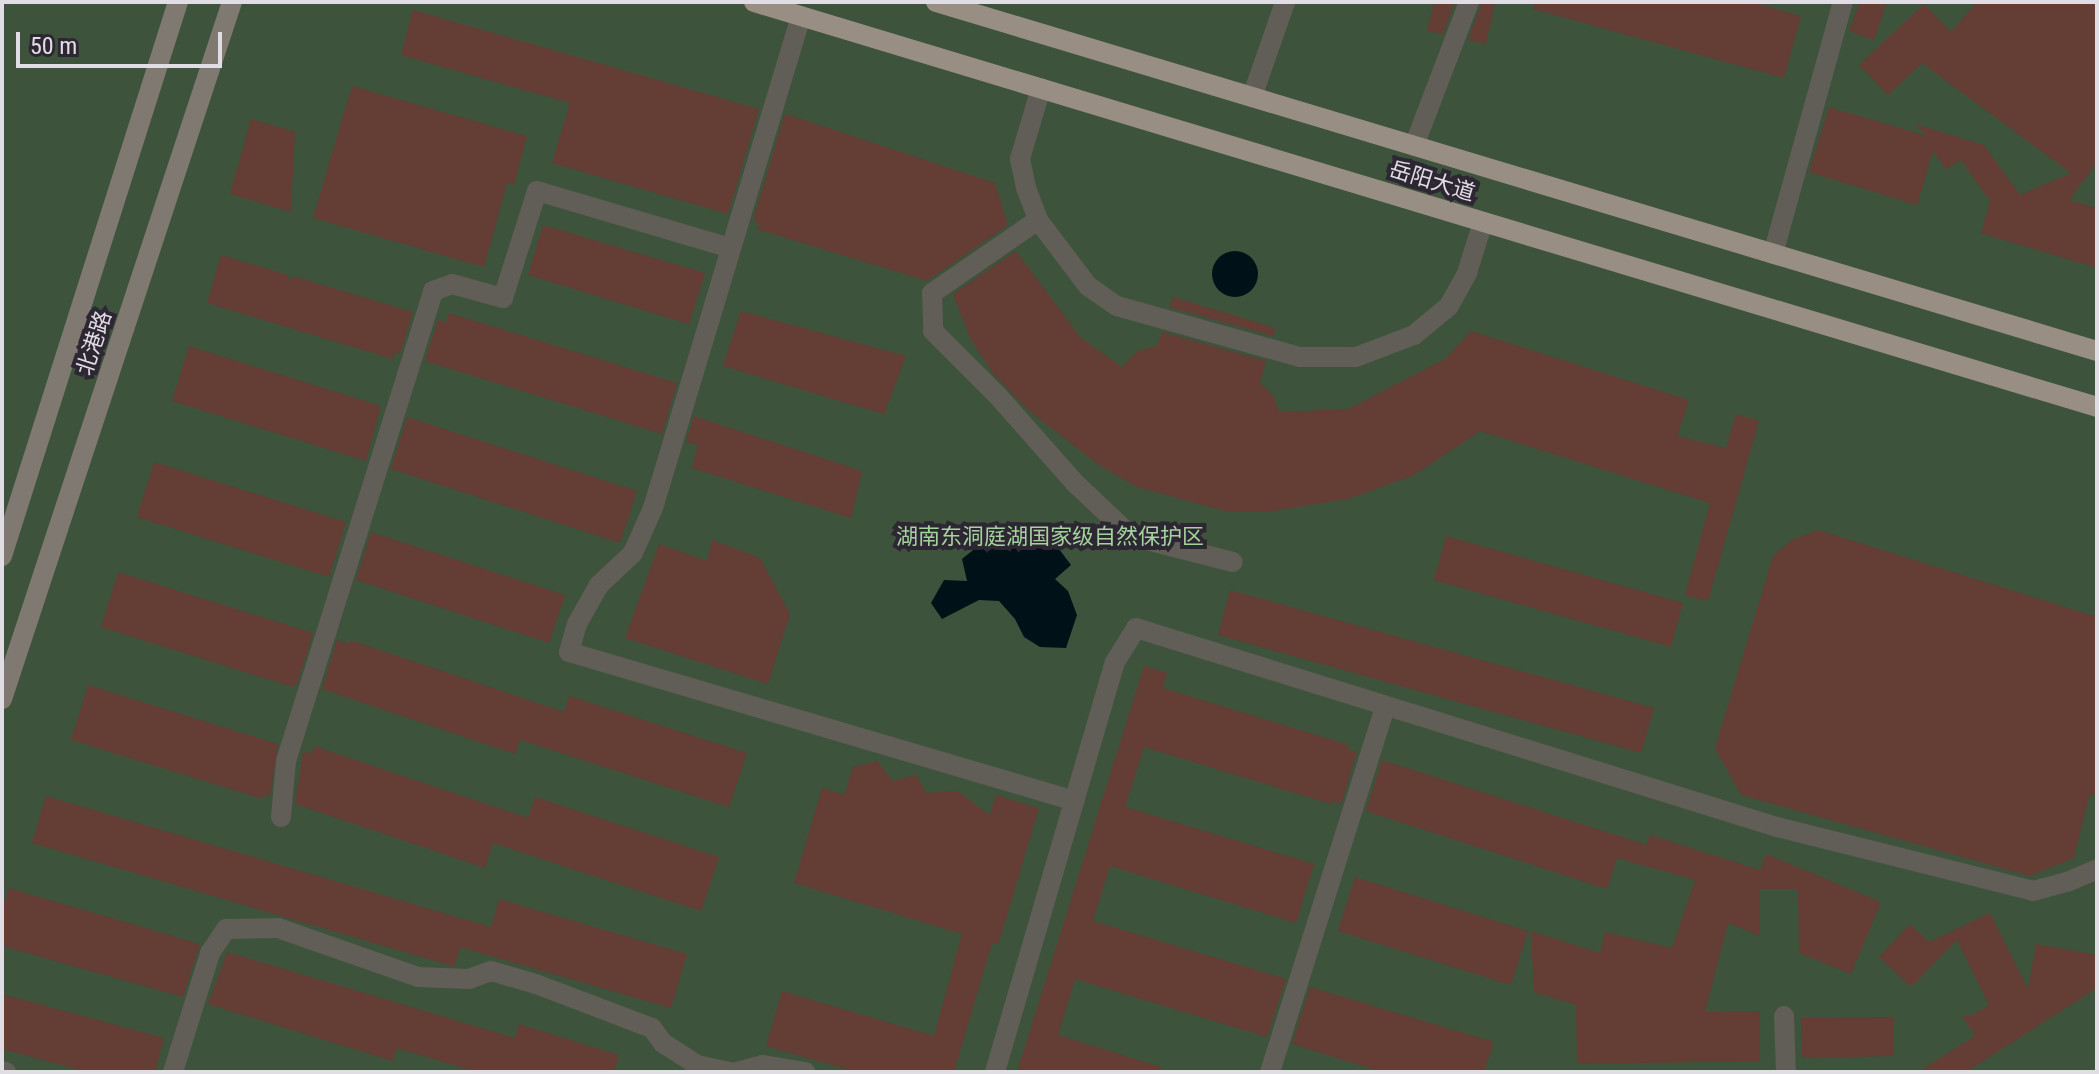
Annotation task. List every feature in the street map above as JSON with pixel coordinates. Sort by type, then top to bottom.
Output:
[{"type":"main road","name":"北港路","points":[[2,556],[178,2]]},
{"type":"main road","name":"北港路","points":[[2,699],[232,2]]},
{"type":"main road","name":"岳阳大道","points":[[754,2],[2097,407]]},
{"type":"main road","name":"岳阳大道","points":[[936,2],[2097,351]]},
{"type":"street","points":[[1252,97],[1285,2]]},
{"type":"street","points":[[1414,146],[1469,2]]},
{"type":"street","points":[[1773,254],[1843,2]]},
{"type":"street","points":[[801,16],[653,508],[633,553],[599,585],[577,624],[569,652],[1075,801]]},
{"type":"street","points":[[1041,88],[1020,159],[1026,188],[1038,220],[1088,286],[1117,306],[1300,357],[1356,357],[1414,335],[1449,306],[1467,273],[1483,222]]},
{"type":"street","points":[[281,817],[286,761],[433,291],[452,284],[503,298],[537,191],[731,248]]},
{"type":"street","points":[[1038,220],[932,293],[933,331],[998,396],[1075,483],[1131,536],[1233,562]]},
{"type":"street","points":[[995,1072],[1115,662],[1136,628],[1777,827],[2033,891],[2067,882],[2097,869]]},
{"type":"street","points":[[1270,1072],[1385,707]]},
{"type":"street","points":[[173,1072],[210,953],[226,929],[278,928],[418,977],[469,979],[491,971],[536,984],[652,1028],[663,1043],[697,1065],[731,1072]]},
{"type":"street","points":[[1784,1016],[1786,1072]]},
{"type":"street","points":[[737,1072],[763,1065],[805,1072]]},
{"type":"green space","name":"湖南东洞庭湖国家级自然保护区","points":[[2,2],[2097,2],[2097,1072],[2,1072]]},
{"type":"shaded area","points":[[1235,251],[1251,258],[1258,274],[1251,290],[1235,297],[1219,290],[1212,274],[1219,258]]},
{"type":"shaded area","points":[[1018,526],[1059,549],[1071,565],[1055,579],[1068,591],[1077,615],[1066,648],[1040,647],[1024,637],[1015,619],[999,601],[979,600],[942,619],[931,603],[944,580],[967,581],[962,559],[983,542]]},
{"type":"building","points":[[1434,2],[1455,2],[1443,34],[1427,31]]},
{"type":"building","points":[[1482,2],[1495,2],[1486,44],[1468,40]]},
{"type":"building","points":[[1534,2],[1751,2],[1801,16],[1784,78],[1533,9]]},
{"type":"building","points":[[1860,2],[1887,2],[1874,40],[1849,31]]},
{"type":"building","points":[[1977,2],[2097,2],[2097,163],[2069,200],[2097,208],[2097,268],[1981,233],[1990,201],[1961,160],[1946,169],[1933,151],[1917,205],[1809,172],[1829,107],[1927,136],[1915,124],[1984,145],[2020,195],[2071,173],[1922,63],[1888,95],[1859,65],[1924,4],[1951,32]]},
{"type":"building","points":[[413,10],[759,109],[728,214],[552,163],[570,103],[401,55]]},
{"type":"building","points":[[352,86],[527,136],[514,185],[507,183],[484,267],[313,218]]},
{"type":"building","points":[[789,115],[995,183],[1008,225],[927,281],[757,229],[759,223],[753,221],[784,116]]},
{"type":"building","points":[[251,119],[295,132],[291,212],[230,194]]},
{"type":"building","points":[[543,225],[705,273],[689,324],[528,275]]},
{"type":"building","points":[[1016,251],[1081,338],[1122,367],[1138,351],[1157,346],[1162,332],[1266,361],[1260,383],[1273,395],[1279,412],[1348,409],[1445,359],[1471,331],[1689,400],[1677,436],[1726,448],[1736,414],[1759,421],[1708,601],[1685,595],[1710,503],[1480,431],[1414,475],[1351,498],[1269,512],[1229,512],[1137,487],[1099,465],[1027,409],[992,372],[970,338],[953,294]]},
{"type":"building","points":[[221,255],[288,275],[288,279],[296,277],[413,312],[400,354],[395,352],[393,359],[207,303]]},
{"type":"building","points":[[1173,297],[1275,328],[1273,336],[1169,307]]},
{"type":"building","points":[[741,311],[906,356],[884,414],[723,366]]},
{"type":"building","points":[[449,313],[677,383],[662,434],[425,361],[438,320],[446,322]]},
{"type":"building","points":[[189,346],[381,406],[366,461],[172,401]]},
{"type":"building","points":[[694,416],[862,471],[851,518],[692,468],[698,445],[686,442]]},
{"type":"building","points":[[407,417],[637,491],[620,543],[391,469]]},
{"type":"building","points":[[154,462],[346,522],[329,577],[137,517]]},
{"type":"building","points":[[1818,530],[2097,617],[2097,794],[2089,796],[2074,858],[2030,876],[1741,795],[1715,748],[1773,556],[1792,540]]},
{"type":"building","points":[[371,532],[565,595],[549,643],[356,580]]},
{"type":"building","points":[[1446,536],[1683,603],[1671,647],[1434,580]]},
{"type":"building","points":[[712,540],[760,558],[790,614],[768,684],[625,638],[659,544],[707,561]]},
{"type":"building","points":[[118,572],[313,633],[298,681],[293,687],[101,627]]},
{"type":"building","points":[[1230,590],[1654,708],[1641,753],[1218,635]]},
{"type":"building","points":[[337,640],[349,644],[350,640],[564,712],[569,696],[747,753],[729,807],[520,740],[515,754],[322,689]]},
{"type":"building","points":[[1144,666],[1167,673],[1163,688],[1349,745],[1347,749],[1357,752],[1341,804],[1332,801],[1331,804],[1144,747],[1125,807],[1314,864],[1296,923],[1110,866],[1093,921],[1286,979],[1267,1037],[1075,979],[1058,1035],[1161,1067],[1160,1072],[1017,1072]]},
{"type":"building","points":[[88,685],[278,744],[270,796],[265,794],[263,799],[71,740]]},
{"type":"building","points":[[314,746],[528,818],[535,797],[719,857],[701,911],[493,843],[485,868],[295,804],[303,751],[311,754]]},
{"type":"building","points":[[1382,760],[1647,845],[1650,835],[1760,870],[1766,854],[1881,902],[1851,974],[1799,953],[1798,889],[1760,889],[1760,936],[1728,923],[1705,1012],[1760,1011],[1760,1061],[1577,1064],[1576,1005],[1534,992],[1531,931],[1600,953],[1605,932],[1672,948],[1695,880],[1617,858],[1607,889],[1366,811]]},
{"type":"building","points":[[877,761],[893,781],[916,775],[926,793],[958,791],[989,815],[996,795],[1039,808],[998,945],[992,943],[954,1072],[856,1072],[766,1046],[782,991],[934,1036],[962,934],[794,883],[822,788],[844,795],[853,767]]},
{"type":"building","points":[[46,796],[491,927],[499,899],[687,954],[671,1008],[460,947],[455,965],[449,965],[32,843]]},
{"type":"building","points":[[1355,877],[1528,931],[1511,985],[1338,931]]},
{"type":"building","points":[[9,888],[200,944],[183,997],[2,946],[2,912]]},
{"type":"building","points":[[1990,913],[2028,989],[2036,944],[2097,955],[2097,988],[1966,1072],[1918,1072],[1975,1036],[1962,1016],[1971,1016],[1989,1005],[1957,940],[1911,987],[1879,957],[1910,924],[1929,942]]},
{"type":"building","points":[[227,952],[515,1038],[519,1024],[619,1055],[614,1072],[476,1072],[397,1048],[393,1061],[208,1004]]},
{"type":"building","points":[[1310,987],[1494,1042],[1484,1072],[1382,1072],[1292,1044]]},
{"type":"building","points":[[2,994],[164,1038],[155,1072],[87,1072],[2,1049]]},
{"type":"building","points":[[1893,1017],[1894,1056],[1802,1058],[1801,1018]]}]
